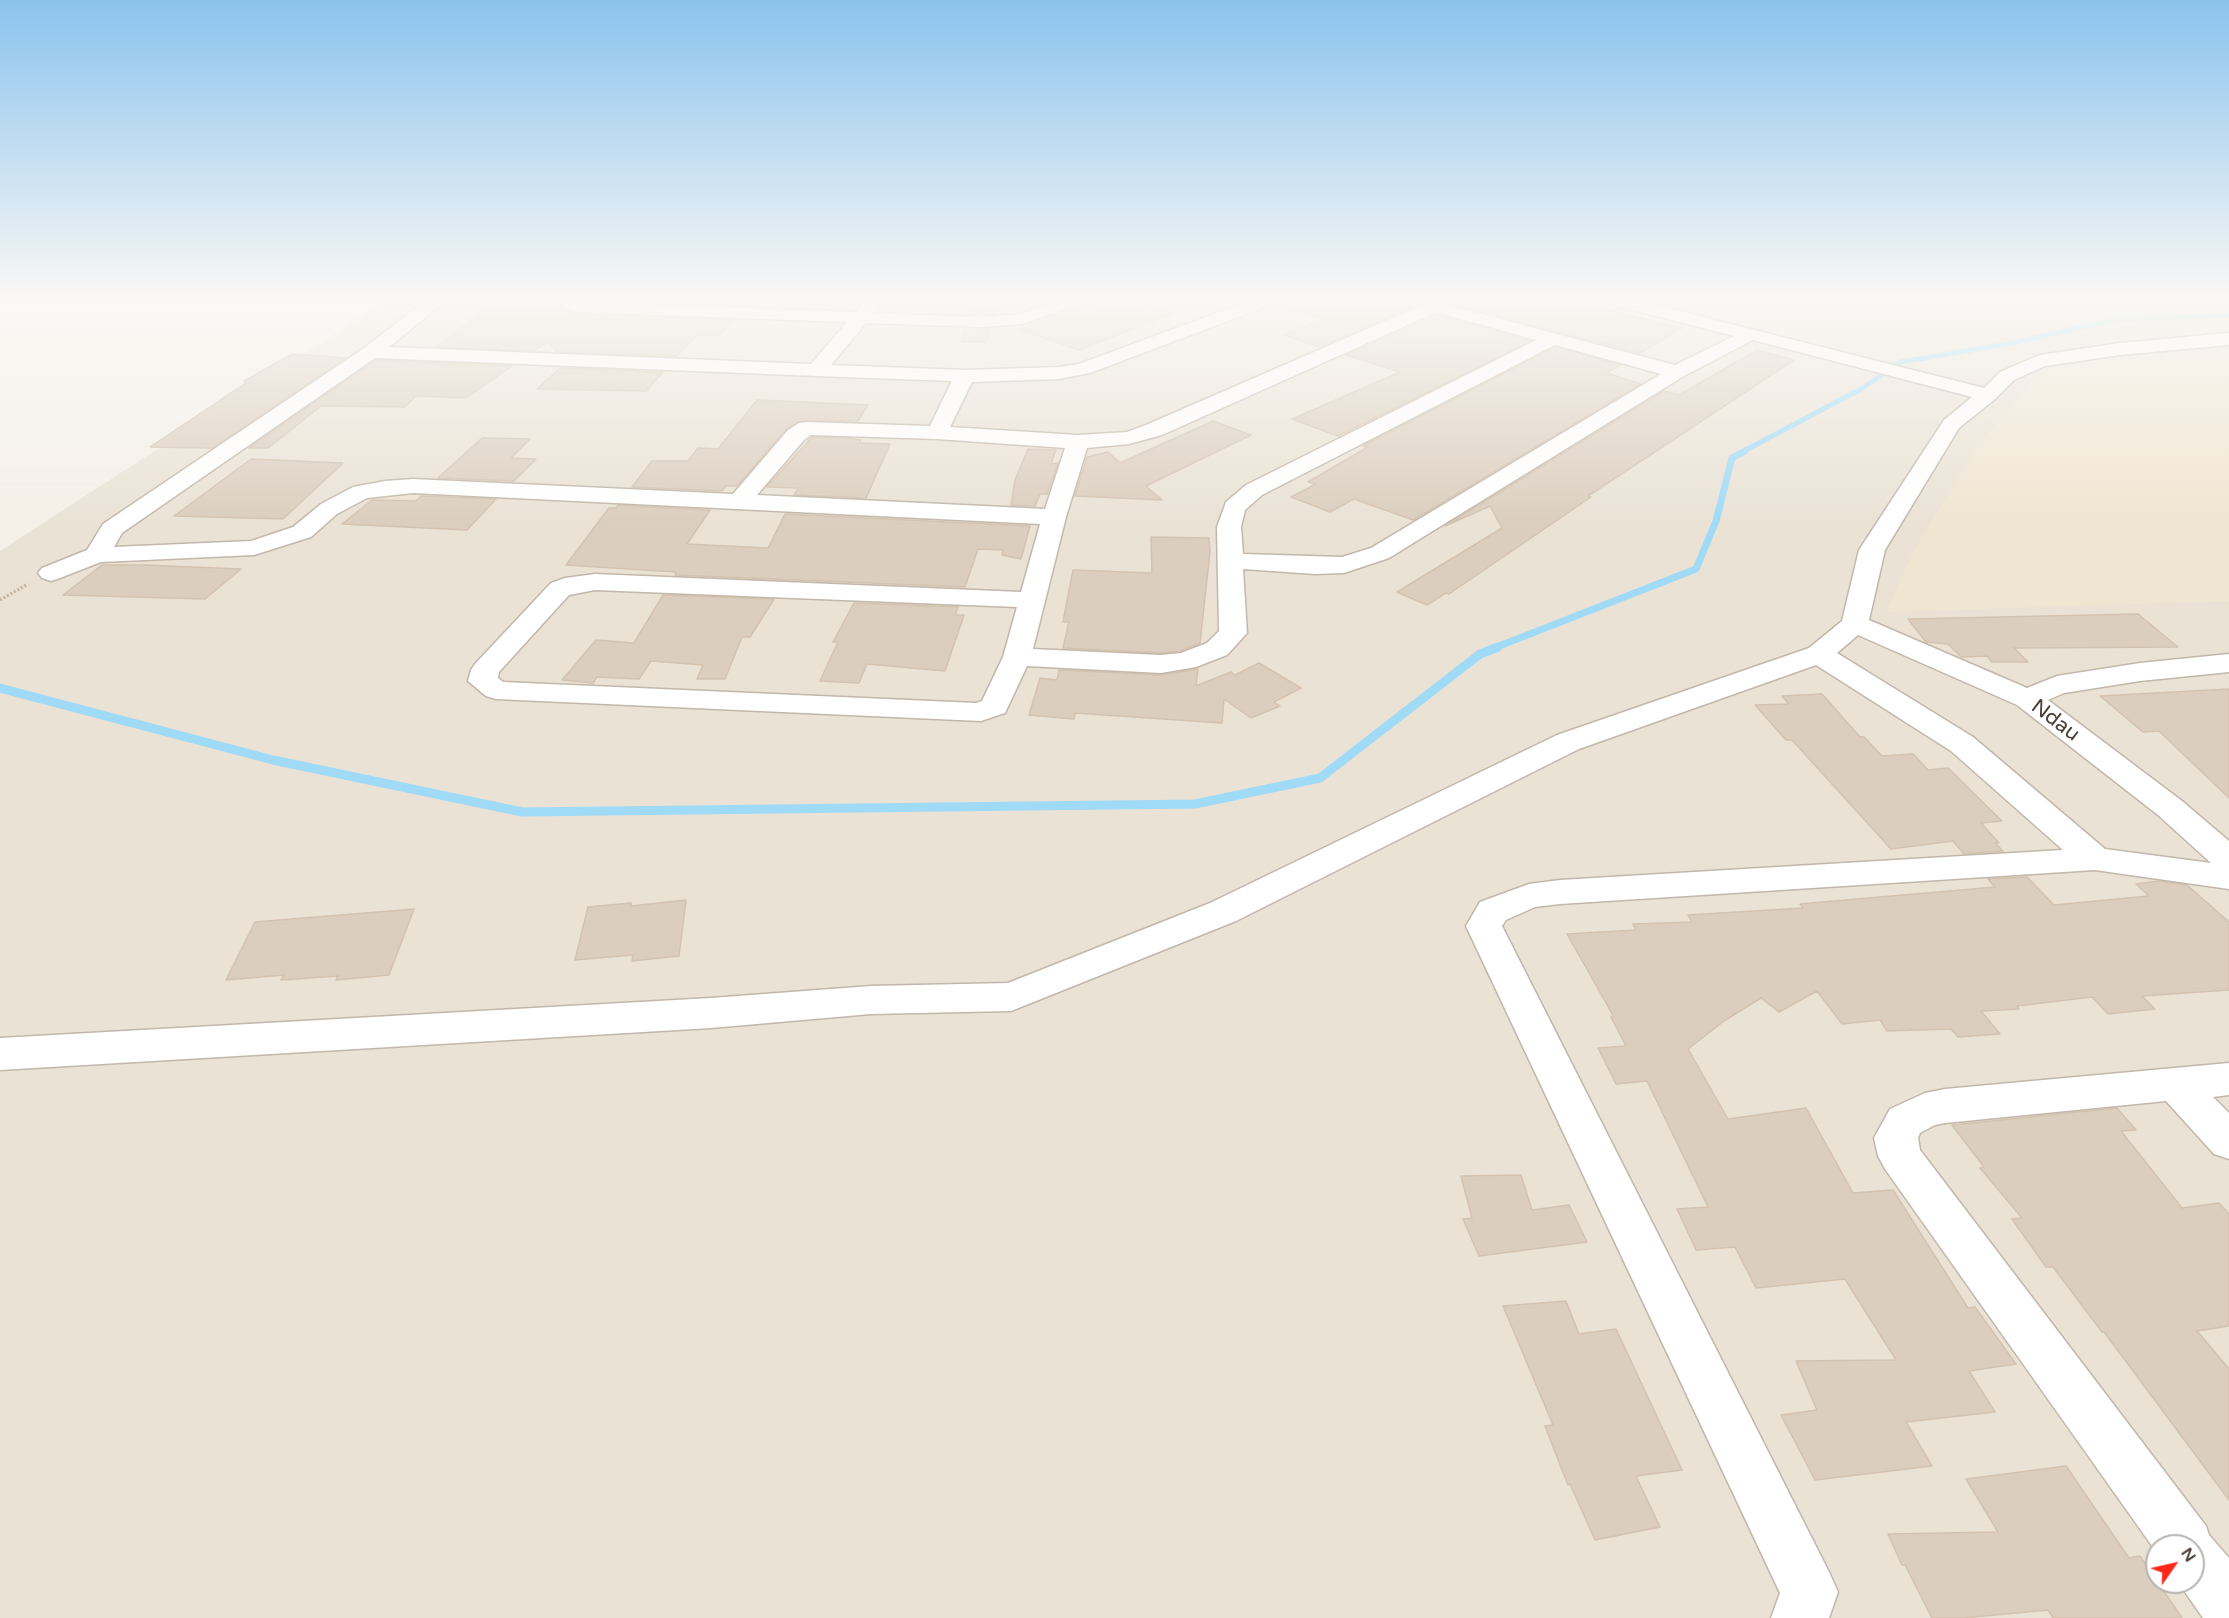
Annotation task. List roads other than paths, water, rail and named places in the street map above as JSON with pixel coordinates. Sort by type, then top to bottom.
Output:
[{"type":"street","points":[[97,555],[112,529],[340,374]]},
{"type":"street","points":[[903,374],[965,376],[1043,374]]},
{"type":"street","points":[[740,501],[796,435],[807,428],[1078,442],[1129,438],[1154,430],[1282,374]]},
{"type":"street","points":[[1017,657],[1161,664],[1186,662],[1217,650],[1233,633],[1229,527],[1234,507],[1254,490],[1484,374]]},
{"type":"street","points":[[1229,561],[1315,566],[1344,565],[1380,554],[1675,374]]},
{"type":"street","points":[[1905,374],[1988,395]]},
{"type":"street","points":[[0,1054],[688,1014],[871,1000],[1011,997],[1223,912],[1568,742],[1819,654],[1856,624],[1872,550],[1951,424],[2012,374]]},
{"type":"street","points":[[938,433],[965,376]]},
{"type":"street","points":[[1032,600],[595,582],[574,584],[560,590],[485,670],[483,681],[496,690],[968,713],[981,712],[994,707],[1017,657],[1054,517],[1078,442]]},
{"type":"street","points":[[51,573],[97,555],[254,548],[302,532],[330,509],[361,492],[413,486],[1054,517]]},
{"type":"street","name":"Ndau","points":[[1856,624],[2027,699],[2170,808],[2229,860]]},
{"type":"street","points":[[1819,654],[1962,744],[2095,859]]},
{"type":"street","points":[[2027,699],[2056,685],[2140,672],[2229,663]]},
{"type":"street","points":[[1800,1618],[1809,1592],[1484,926],[1493,911],[1528,896],[1560,892],[2095,859],[2229,877]]},
{"type":"street","points":[[2177,1534],[1900,1156],[1896,1138],[1905,1121],[1925,1110],[1945,1106],[2177,1086],[2229,1079]]},
{"type":"street","points":[[2177,1086],[2229,1141]]},
{"type":"street","points":[[2205,1572],[2229,1605]]},
{"type":"waterway","points":[[1742,452],[1861,389],[1884,374]]},
{"type":"waterway","points":[[1494,648],[1696,569],[1716,521],[1732,458],[1745,451]]},
{"type":"waterway","points":[[0,688],[273,760],[522,812],[1195,804],[1320,778],[1480,654],[1498,647]]}]
